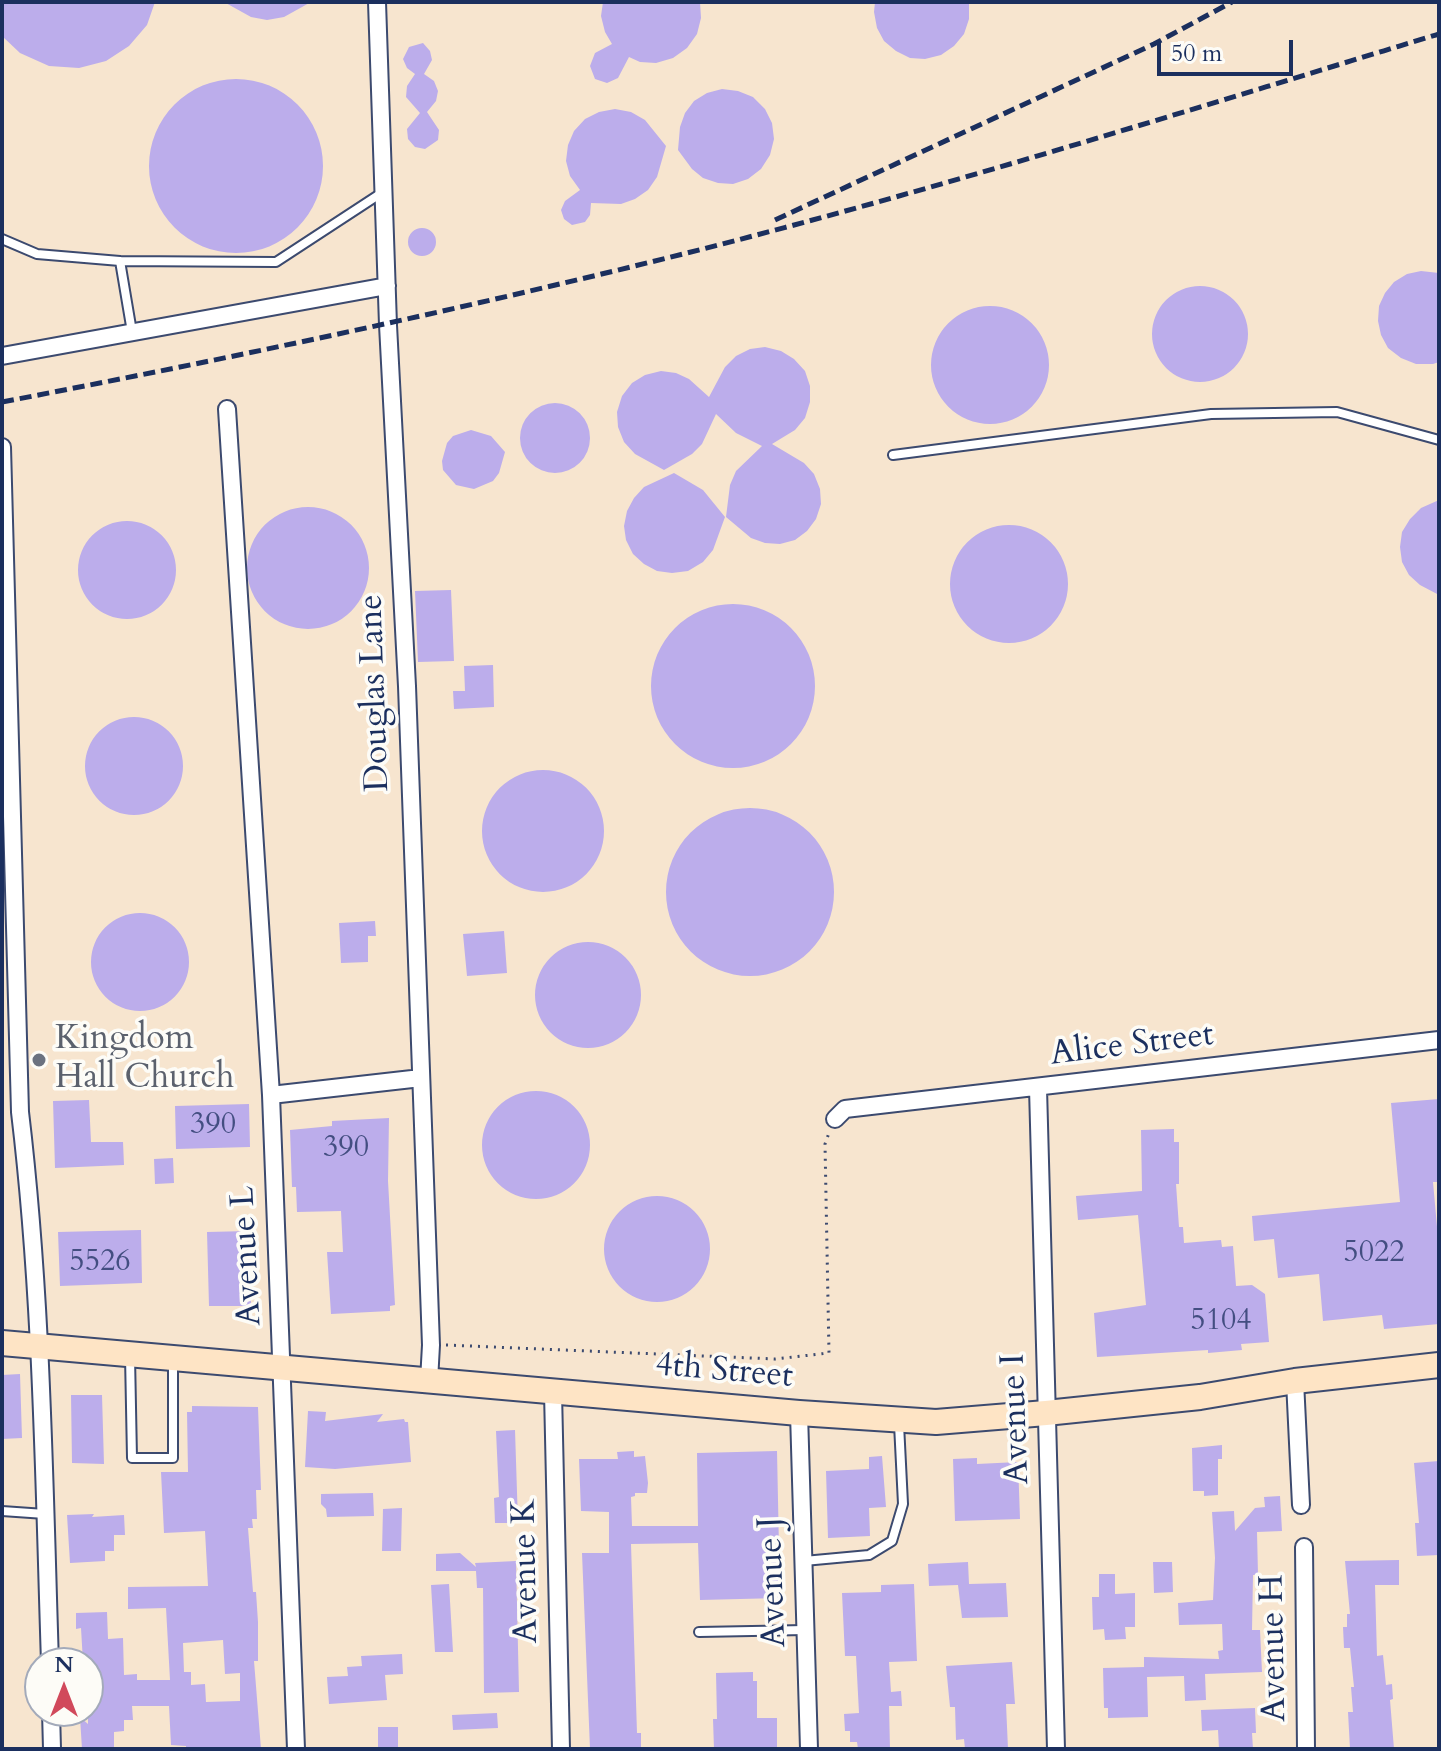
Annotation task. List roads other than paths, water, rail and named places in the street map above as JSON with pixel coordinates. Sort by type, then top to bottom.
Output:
[{"type":"main road","name":"4th Street","points":[[2,1343],[799,1413],[936,1422],[1200,1397],[1295,1381],[1439,1365]]},
{"type":"street","name":"Douglas Lane","points":[[377,2],[387,286],[407,686],[431,1345],[429,1381]]},
{"type":"street","points":[[2,356],[387,286]]},
{"type":"street","name":"Avenue L","points":[[227,409],[271,1095],[296,1749]]},
{"type":"street","points":[[2,447],[10,1015],[32,1213],[40,1347],[49,1647]]},
{"type":"street","name":"Alice Street","points":[[835,1119],[845,1109],[1439,1040]]},
{"type":"street","points":[[271,1095],[421,1078]]},
{"type":"street","name":"Avenue I","points":[[1038,1088],[1056,1749]]},
{"type":"street","points":[[1295,1381],[1301,1505]]},
{"type":"street","name":"Avenue K","points":[[553,1392],[561,1749]]},
{"type":"street","name":"Avenue J","points":[[799,1413],[809,1749]]},
{"type":"street","name":"Avenue H","points":[[1304,1547],[1306,1749]]},
{"type":"street","points":[[51,1727],[52,1749]]},
{"type":"lane","points":[[2,239],[37,254],[120,261],[276,262],[384,191]]},
{"type":"lane","points":[[120,261],[132,332]]},
{"type":"lane","points":[[893,455],[1211,414],[1337,412],[1439,440]]},
{"type":"lane","points":[[130,1354],[132,1458],[173,1458],[173,1359]]},
{"type":"lane","points":[[804,1561],[869,1555],[892,1541],[903,1504],[899,1420]]},
{"type":"lane","points":[[2,1511],[45,1514]]},
{"type":"lane","points":[[699,1632],[805,1630]]},
{"type":"railway","points":[[775,220],[1154,44],[1232,2]]},
{"type":"railway","points":[[2,402],[346,332],[687,253],[970,176],[1439,34]]},
{"type":"place","name":"Kingdom Hall Church","points":[[39,1060]]}]
